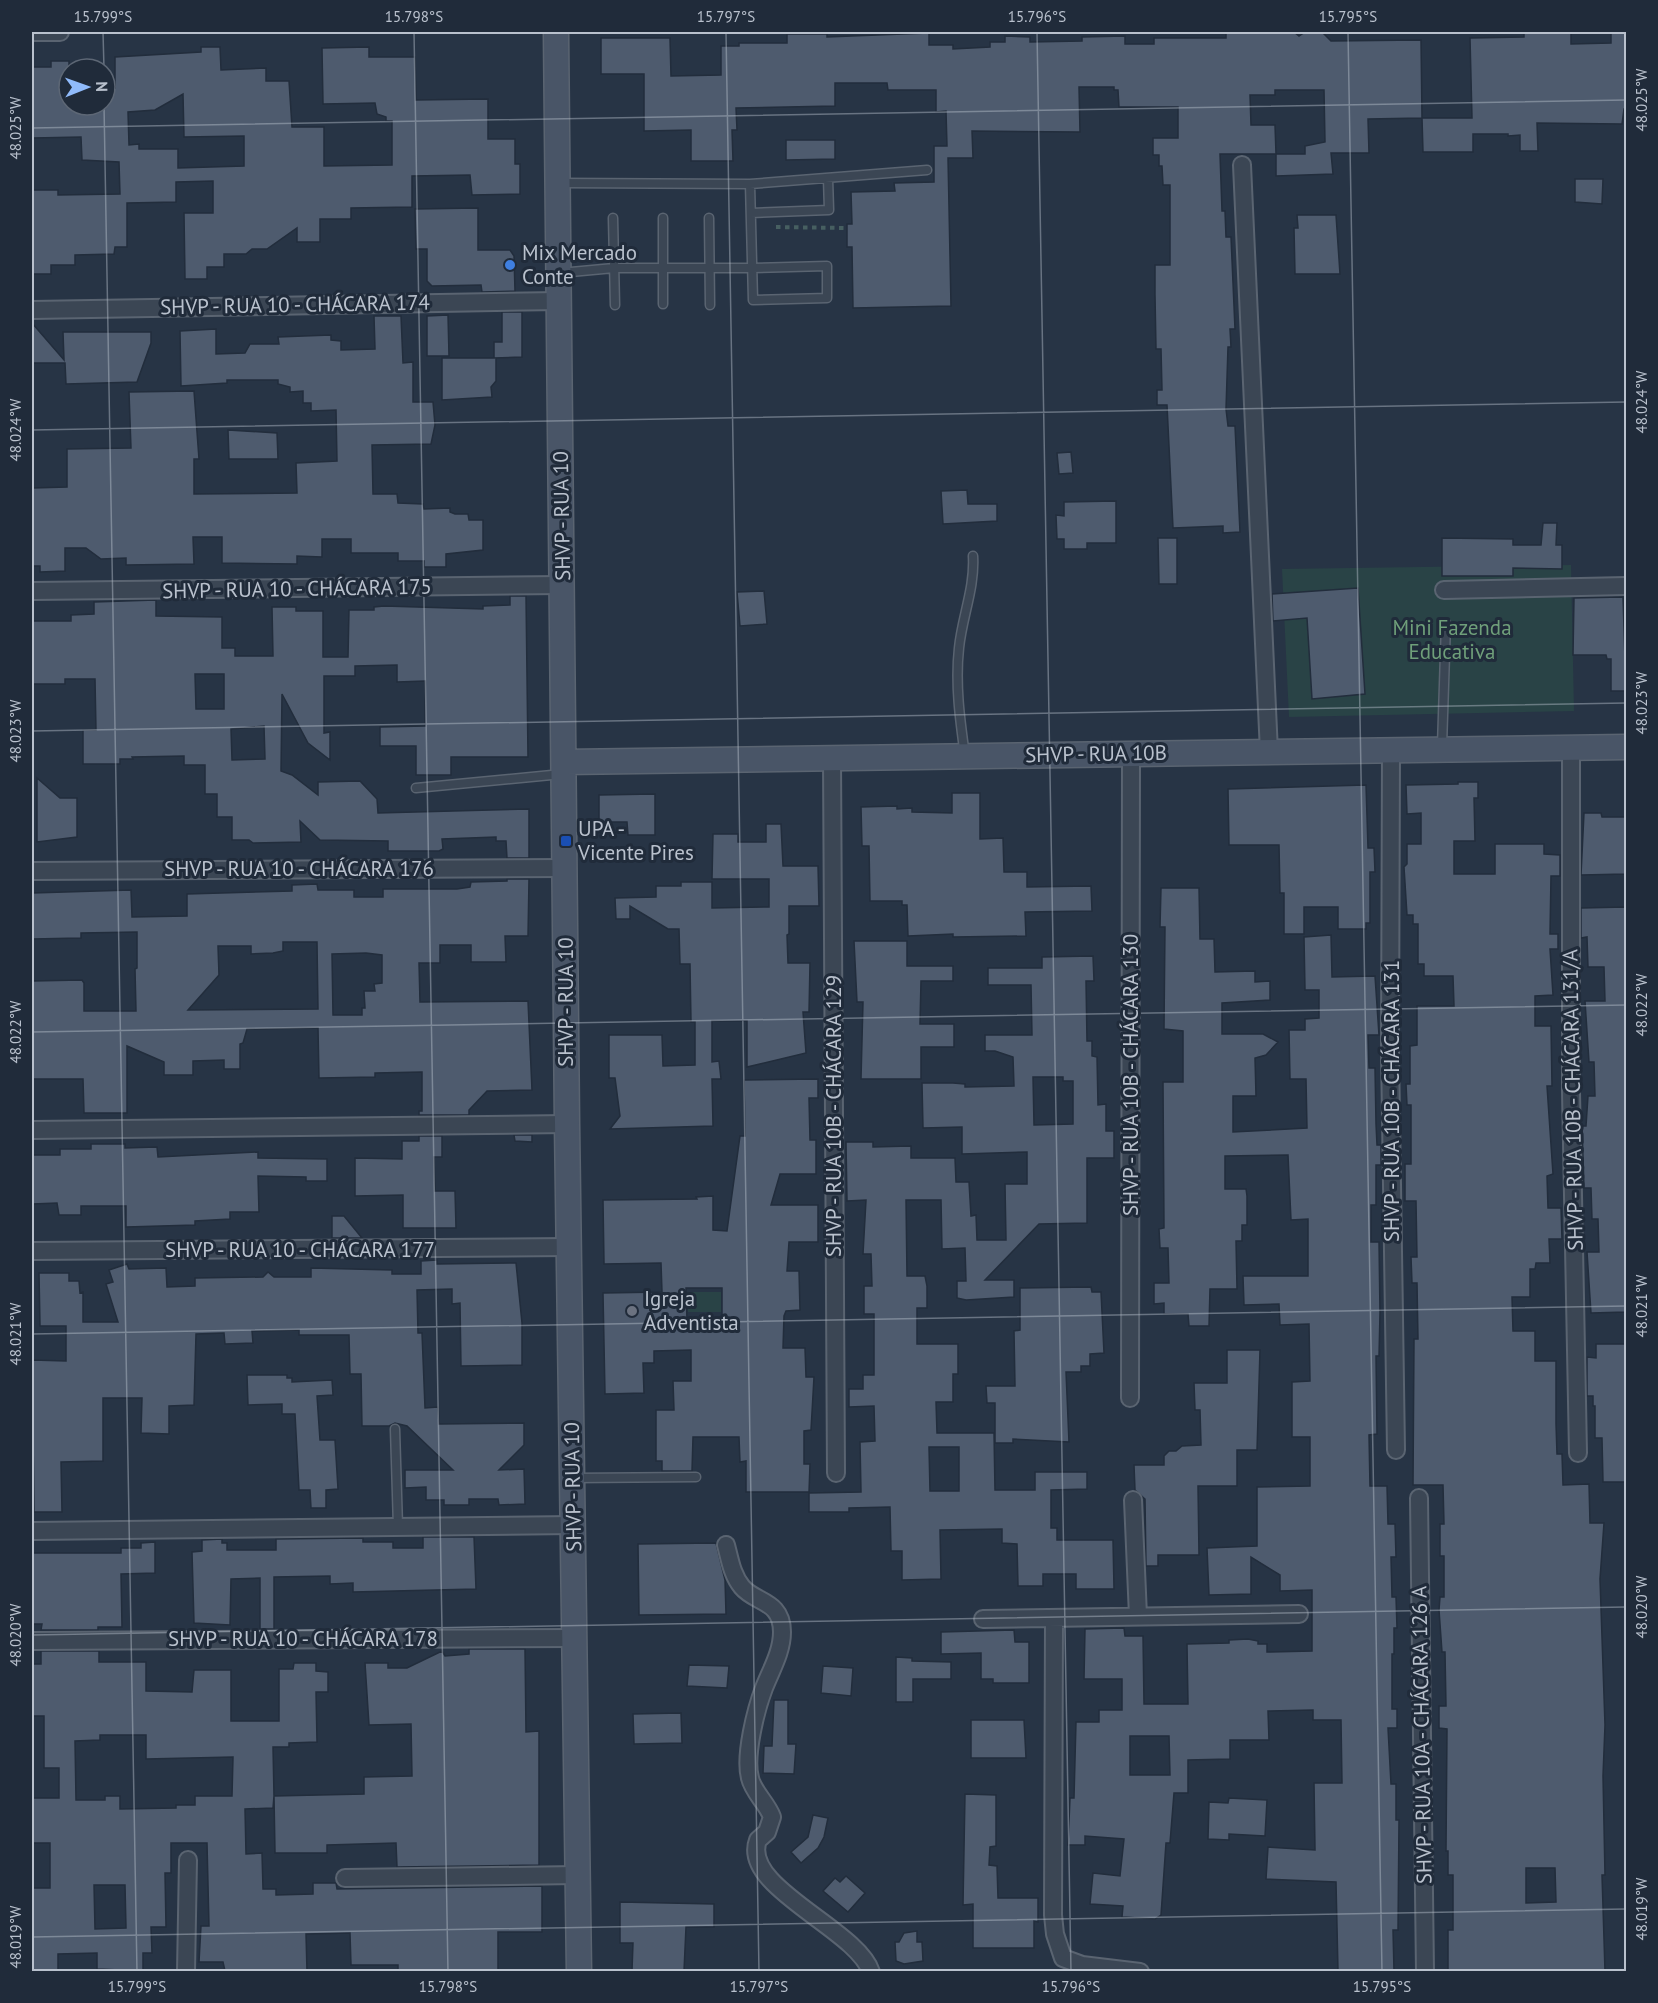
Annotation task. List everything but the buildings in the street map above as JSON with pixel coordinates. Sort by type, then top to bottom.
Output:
[{"type":"street","points":[[32,32],[60,32]]},
{"type":"street","name":"SHVP - RUA 10","points":[[556,32],[567,1124],[579,1971]]},
{"type":"street","points":[[1242,165],[1269,752]]},
{"type":"street","name":"SHVP - RUA 10 - CHÁCARA 174","points":[[32,309],[559,301]]},
{"type":"street","name":"SHVP - RUA 10 - CHÁCARA 175","points":[[32,591],[563,585]]},
{"type":"street","points":[[1444,590],[1626,586]]},
{"type":"street","name":"SHVP - RUA 10B - CHÁCARA 131/A","points":[[1571,747],[1571,1092],[1578,1453]]},
{"type":"street","name":"SHVP - RUA 10B","points":[[565,768],[832,758],[1626,747]]},
{"type":"street","name":"SHVP - RUA 10B - CHÁCARA 131","points":[[1392,751],[1390,1052],[1396,1450]]},
{"type":"street","name":"SHVP - RUA 10B - CHÁCARA 130","points":[[1130,1398],[1131,753]]},
{"type":"street","name":"SHVP - RUA 10B - CHÁCARA 129","points":[[832,758],[836,1473]]},
{"type":"street","name":"SHVP - RUA 10 - CHÁCARA 176","points":[[32,871],[566,868]]},
{"type":"street","points":[[32,1130],[567,1124]]},
{"type":"street","name":"SHVP - RUA 10 - CHÁCARA 177","points":[[32,1251],[569,1247]]},
{"type":"street","name":"SHVP - RUA 10A - CHÁCARA 126 A","points":[[1419,1498],[1425,1971]]},
{"type":"street","points":[[1133,1500],[1138,1617]]},
{"type":"street","points":[[32,1531],[574,1525]]},
{"type":"street","points":[[726,1545],[737,1580],[744,1590],[768,1602],[778,1617],[782,1631],[778,1654],[756,1715],[748,1764],[750,1780],[772,1817],[767,1832],[758,1840],[757,1853],[778,1890],[851,1943],[865,1957],[871,1971]]},
{"type":"street","points":[[983,1619],[1299,1614]]},
{"type":"street","points":[[1054,1619],[1053,1915],[1057,1942],[1063,1958],[1072,1962],[1140,1971]]},
{"type":"street","name":"SHVP - RUA 10 - CHÁCARA 178","points":[[32,1641],[575,1638]]},
{"type":"street","points":[[186,1971],[188,1860]]},
{"type":"street","points":[[345,1878],[578,1875]]},
{"type":"lane","points":[[558,183],[750,184],[927,170]]},
{"type":"lane","points":[[751,213],[829,210],[828,178]]},
{"type":"lane","points":[[559,273],[614,268],[752,268],[827,266],[827,298],[753,300],[752,268],[751,227],[751,213],[750,184]]},
{"type":"lane","points":[[613,218],[615,305]]},
{"type":"lane","points":[[663,218],[663,304]]},
{"type":"lane","points":[[709,218],[710,305]]},
{"type":"lane","points":[[965,756],[959,711],[959,649],[974,575],[973,556]]},
{"type":"lane","points":[[1442,750],[1441,713],[1446,623]]},
{"type":"lane","points":[[416,788],[565,768]]},
{"type":"lane","points":[[395,1429],[398,1527]]},
{"type":"lane","points":[[573,1478],[696,1476]]},
{"type":"path","points":[[751,227],[844,228]]},
{"type":"green space","name":"Mini Fazenda Educativa","points":[[1571,565],[1574,711],[1289,717],[1282,569]]},
{"type":"green space","points":[[687,1292],[721,1292],[721,1312],[688,1312]]},
{"type":"place","name":"Mix Mercado Conte","points":[[510,265]]},
{"type":"place","name":"UPA - Vicente Pires","points":[[566,841]]},
{"type":"place","name":"Igreja Adventista","points":[[632,1311]]}]
